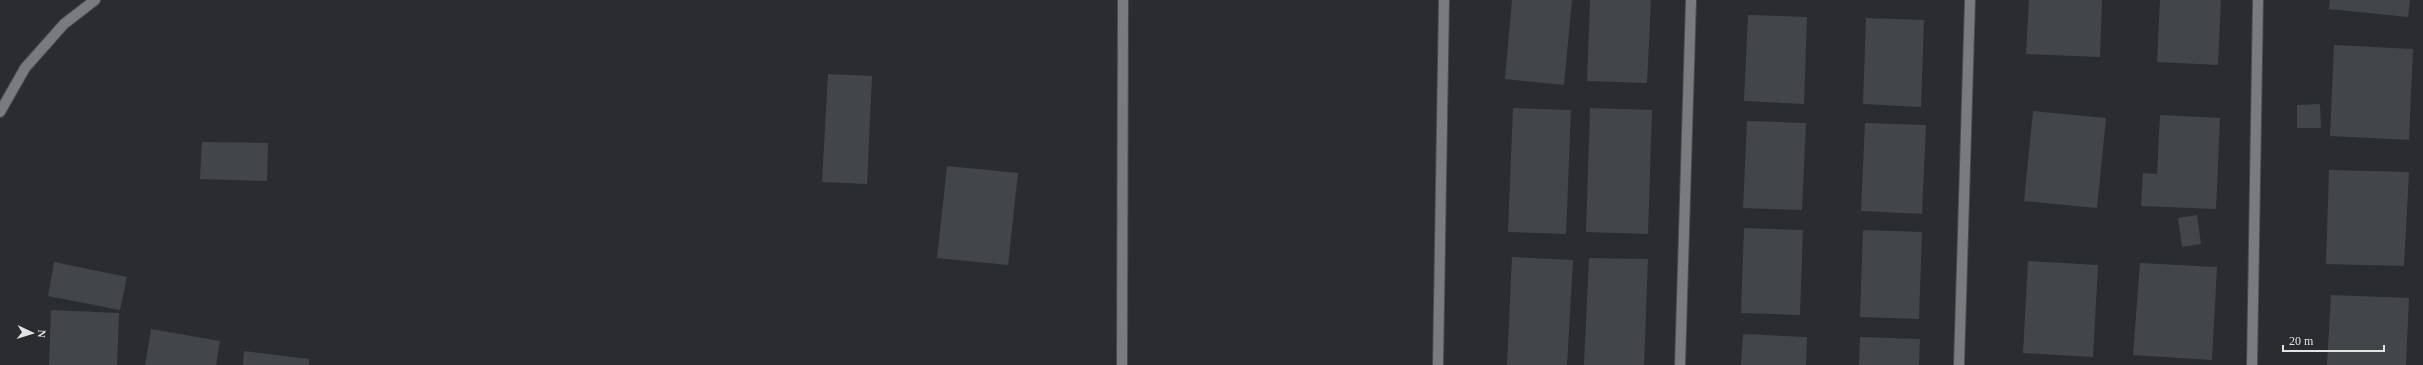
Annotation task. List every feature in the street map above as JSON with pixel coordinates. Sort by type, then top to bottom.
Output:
[{"type":"street","points":[[0,112],[25,68],[64,24],[95,0]]},
{"type":"street","points":[[1122,365],[1123,0]]},
{"type":"street","points":[[1438,365],[1444,0]]},
{"type":"street","points":[[1680,365],[1691,0]]},
{"type":"street","points":[[1959,365],[1970,0]]},
{"type":"street","points":[[2252,365],[2258,0]]},
{"type":"building","points":[[1512,0],[1572,0],[1564,85],[1505,79]]},
{"type":"building","points":[[1590,0],[1651,0],[1647,83],[1587,81]]},
{"type":"building","points":[[2029,0],[2102,0],[2100,57],[2026,54]]},
{"type":"building","points":[[2160,0],[2221,0],[2218,65],[2157,62]]},
{"type":"building","points":[[2330,0],[2410,0],[2408,17],[2329,9]]},
{"type":"building","points":[[1748,15],[1807,17],[1804,104],[1744,101]]},
{"type":"building","points":[[1866,18],[1924,20],[1921,107],[1863,104]]},
{"type":"building","points":[[2334,45],[2413,49],[2409,140],[2330,136]]},
{"type":"building","points":[[828,74],[872,76],[867,184],[822,182]]},
{"type":"building","points":[[2320,104],[2321,128],[2297,128],[2297,105]]},
{"type":"building","points":[[1513,108],[1571,110],[1566,234],[1508,232]]},
{"type":"building","points":[[1590,108],[1652,110],[1648,234],[1586,232]]},
{"type":"building","points":[[2033,111],[2106,118],[2097,208],[2024,201]]},
{"type":"building","points":[[2160,115],[2220,118],[2216,209],[2141,206],[2143,173],[2157,174]]},
{"type":"building","points":[[1747,121],[1806,123],[1802,210],[1743,208]]},
{"type":"building","points":[[1865,123],[1926,125],[1922,214],[1861,211]]},
{"type":"building","points":[[202,142],[268,143],[267,181],[200,179]]},
{"type":"building","points":[[947,166],[1018,173],[1008,265],[937,258]]},
{"type":"building","points":[[2329,170],[2409,172],[2404,266],[2326,264]]},
{"type":"building","points":[[2197,215],[2201,244],[2182,247],[2178,218]]},
{"type":"building","points":[[1744,228],[1803,230],[1800,315],[1741,313]]},
{"type":"building","points":[[1863,230],[1922,232],[1919,319],[1860,317]]},
{"type":"building","points":[[1512,257],[1573,260],[1567,365],[1507,365]]},
{"type":"building","points":[[1589,258],[1648,259],[1644,365],[1584,365]]},
{"type":"building","points":[[2028,261],[2098,265],[2093,357],[2023,353]]},
{"type":"building","points":[[54,262],[127,277],[120,310],[48,296]]},
{"type":"building","points":[[2140,263],[2217,267],[2212,360],[2133,355]]},
{"type":"building","points":[[2331,295],[2409,298],[2406,365],[2327,365]]},
{"type":"building","points":[[51,310],[119,313],[117,365],[49,365]]},
{"type":"building","points":[[151,329],[220,341],[216,365],[145,365]]},
{"type":"building","points":[[1743,334],[1807,337],[1806,365],[1741,365]]},
{"type":"building","points":[[1860,337],[1920,339],[1919,365],[1859,365]]},
{"type":"building","points":[[244,351],[309,359],[309,365],[243,365]]}]
